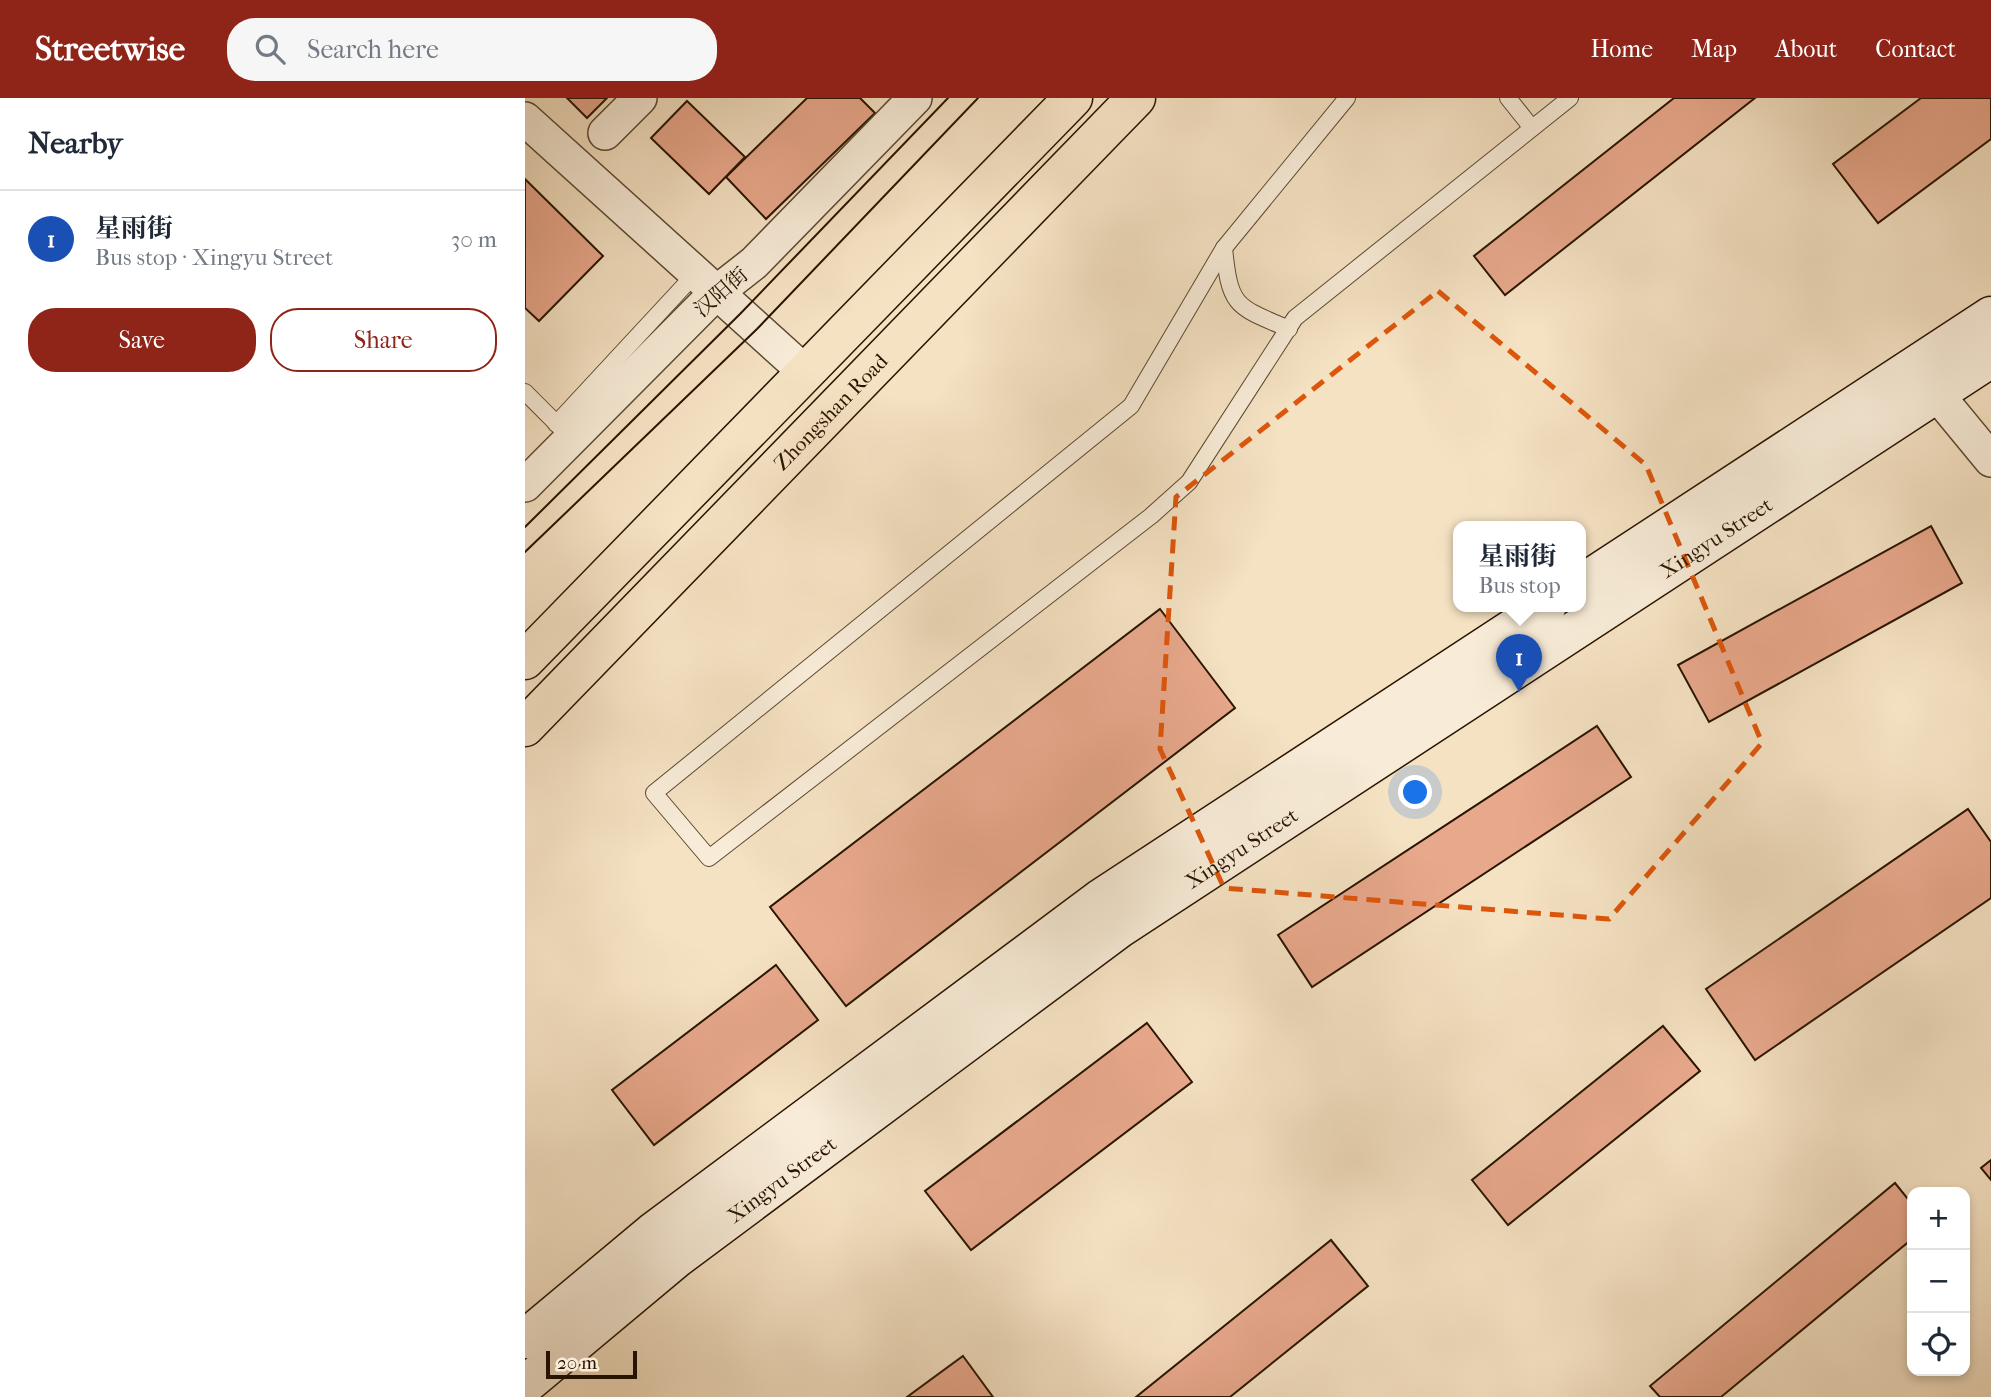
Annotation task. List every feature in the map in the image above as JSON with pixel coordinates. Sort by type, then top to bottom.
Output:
[{"type":"highway","points":[[525,660],[1073,98]]},
{"type":"highway","name":"Zhongshan Road","points":[[525,727],[1136,98]]},
{"type":"street","points":[[605,133],[640,98]]},
{"type":"street","name":"汉阳街","points":[[525,485],[564,431],[707,283],[754,263],[915,98]]},
{"type":"street","points":[[525,119],[805,372]]},
{"type":"street","name":"Xingyu Street","points":[[1586,611],[1925,380],[1991,316]]},
{"type":"street","name":"Xingyu Street","points":[[1586,580],[1925,380],[1991,358]]},
{"type":"street","points":[[1925,380],[1991,460]]},
{"type":"street","name":"Xingyu Street","points":[[525,1339],[653,1232],[1100,899],[1538,612]]},
{"type":"street","name":"Xingyu Street","points":[[525,1385],[677,1258],[1120,928],[1584,612]]},
{"type":"lane","points":[[1347,98],[1224,248],[1131,406],[654,793],[709,858],[1151,516],[1189,482],[1295,318],[1570,98]]},
{"type":"lane","points":[[1508,98],[1532,128]]},
{"type":"lane","points":[[1224,248],[1228,288],[1246,311],[1289,328]]},
{"type":"lane","points":[[525,392],[564,431]]},
{"type":"highlighted area","points":[[1438,291],[1646,465],[1762,743],[1609,919],[1224,888],[1160,749],[1176,497]]},
{"type":"building","points":[[567,98],[607,98],[587,118]]},
{"type":"building","points":[[807,98],[860,98],[875,113],[766,219],[726,177]]},
{"type":"building","points":[[1674,98],[1755,98],[1505,295],[1474,256]]},
{"type":"building","points":[[1921,98],[1991,98],[1991,139],[1878,223],[1833,164]]},
{"type":"building","points":[[687,101],[745,157],[709,194],[651,138]]},
{"type":"building","points":[[525,179],[603,256],[539,321],[525,308]]},
{"type":"building","points":[[1931,526],[1962,583],[1709,722],[1678,665]]},
{"type":"building","points":[[1160,609],[1235,708],[846,1006],[770,907]]},
{"type":"building","points":[[1597,726],[1631,777],[1312,987],[1278,935]]},
{"type":"building","points":[[1968,809],[1991,842],[1991,898],[1755,1060],[1706,989]]},
{"type":"building","points":[[776,965],[818,1020],[654,1145],[612,1090]]},
{"type":"building","points":[[1147,1023],[1192,1082],[971,1250],[925,1191]]},
{"type":"building","points":[[1663,1026],[1700,1071],[1508,1225],[1472,1180]]},
{"type":"building","points":[[1991,1160],[1991,1180],[1981,1168]]},
{"type":"building","points":[[1895,1183],[1907,1198],[1907,1243],[1721,1397],[1660,1397],[1650,1386]]},
{"type":"building","points":[[1331,1240],[1368,1286],[1230,1397],[1136,1397]]},
{"type":"building","points":[[963,1356],[993,1397],[907,1397]]},
{"type":"tram line","points":[[525,527],[740,314],[948,98]]},
{"type":"tram line","points":[[525,552],[757,329],[978,98]]},
{"type":"place","name":"星雨街","points":[[1519,692]]}]
